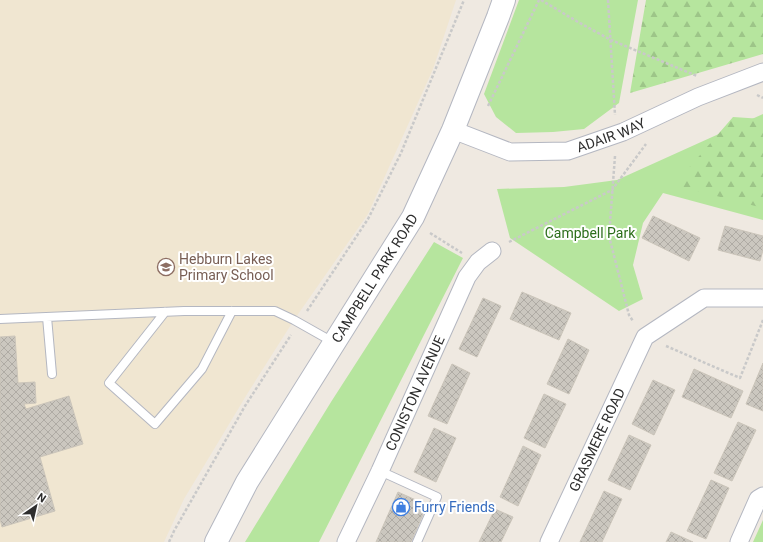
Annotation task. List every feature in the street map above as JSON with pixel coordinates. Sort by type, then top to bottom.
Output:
[{"type":"street","name":"CAMPBELL PARK ROAD","points":[[216,542],[247,482],[413,217],[453,130],[504,0]]},
{"type":"street","name":"ADAIR WAY","points":[[453,130],[510,152],[568,151],[623,132],[698,97],[763,72]]},
{"type":"street","name":"CONISTON AVENUE","points":[[346,542],[380,471],[467,277],[478,262],[492,251]]},
{"type":"street","points":[[645,337],[704,298],[763,298]]},
{"type":"street","name":"GRASMERE ROAD","points":[[549,542],[645,337]]},
{"type":"street","points":[[739,542],[758,498],[763,496]]},
{"type":"lane","points":[[165,312],[109,383],[155,424],[202,369],[232,311]]},
{"type":"lane","points":[[0,319],[165,312],[275,311],[299,322],[334,343]]},
{"type":"lane","points":[[47,317],[52,374]]},
{"type":"lane","points":[[380,471],[437,497],[417,542]]},
{"type":"path","points":[[169,542],[245,406],[368,219],[401,154],[464,0]]},
{"type":"path","points":[[541,0],[611,40],[723,87]]},
{"type":"path","points":[[608,0],[617,134],[609,236],[629,315],[645,337],[740,378],[763,320]]},
{"type":"path","points":[[751,92],[763,98]]},
{"type":"path","points":[[492,251],[612,190],[647,143]]},
{"type":"path","points":[[430,233],[478,262]]},
{"type":"shaded area","name":"Hebburn Lakes Primary School","points":[[0,0],[456,0],[433,69],[368,214],[294,320],[249,391],[184,499],[164,542],[0,542]]},
{"type":"green space","points":[[519,0],[638,0],[619,103],[584,129],[516,133],[496,117],[484,94]]},
{"type":"green space","points":[[646,0],[763,0],[763,54],[630,93]]},
{"type":"green space","name":"Campbell Park","points":[[763,114],[763,220],[663,193],[643,223],[633,265],[643,299],[619,311],[510,238],[497,189],[564,187],[617,180]]},
{"type":"green space","points":[[733,117],[763,119],[763,208],[674,185]]},
{"type":"green space","points":[[434,242],[463,258],[319,542],[245,542],[331,402]]},
{"type":"green space","points":[[763,520],[763,542],[753,542]]},
{"type":"building","points":[[653,216],[700,238],[689,261],[642,238]]},
{"type":"building","points":[[725,226],[763,236],[763,250],[760,261],[718,250]]},
{"type":"building","points":[[522,292],[571,313],[559,340],[510,319]]},
{"type":"building","points":[[483,298],[501,306],[477,357],[459,349]]},
{"type":"building","points":[[15,336],[18,383],[35,382],[36,403],[24,404],[26,409],[69,396],[83,444],[40,457],[55,511],[2,527],[0,519],[0,337]]},
{"type":"building","points":[[568,339],[589,350],[569,394],[547,384]]},
{"type":"building","points":[[763,363],[763,411],[746,404]]},
{"type":"building","points":[[452,364],[470,373],[447,424],[428,416]]},
{"type":"building","points":[[694,369],[743,391],[731,418],[682,397]]},
{"type":"building","points":[[653,380],[675,390],[654,435],[632,424]]},
{"type":"building","points":[[544,394],[566,404],[545,448],[524,438]]},
{"type":"building","points":[[738,422],[756,430],[732,481],[714,473]]},
{"type":"building","points":[[434,428],[456,438],[436,482],[414,472]]},
{"type":"building","points":[[629,435],[651,445],[630,490],[608,480]]},
{"type":"building","points":[[523,446],[541,455],[518,506],[500,497]]},
{"type":"building","points":[[711,480],[729,488],[706,539],[687,531]]},
{"type":"building","points":[[604,491],[622,499],[602,542],[580,542]]},
{"type":"building","points":[[398,492],[427,505],[411,542],[376,542]]},
{"type":"building","points":[[495,509],[513,517],[501,542],[479,542]]},
{"type":"building","points":[[671,532],[693,542],[666,542]]},
{"type":"place","name":"Hebburn Lakes Primary School","points":[[166,267]]},
{"type":"place","name":"Furry Friends","points":[[401,507]]}]
